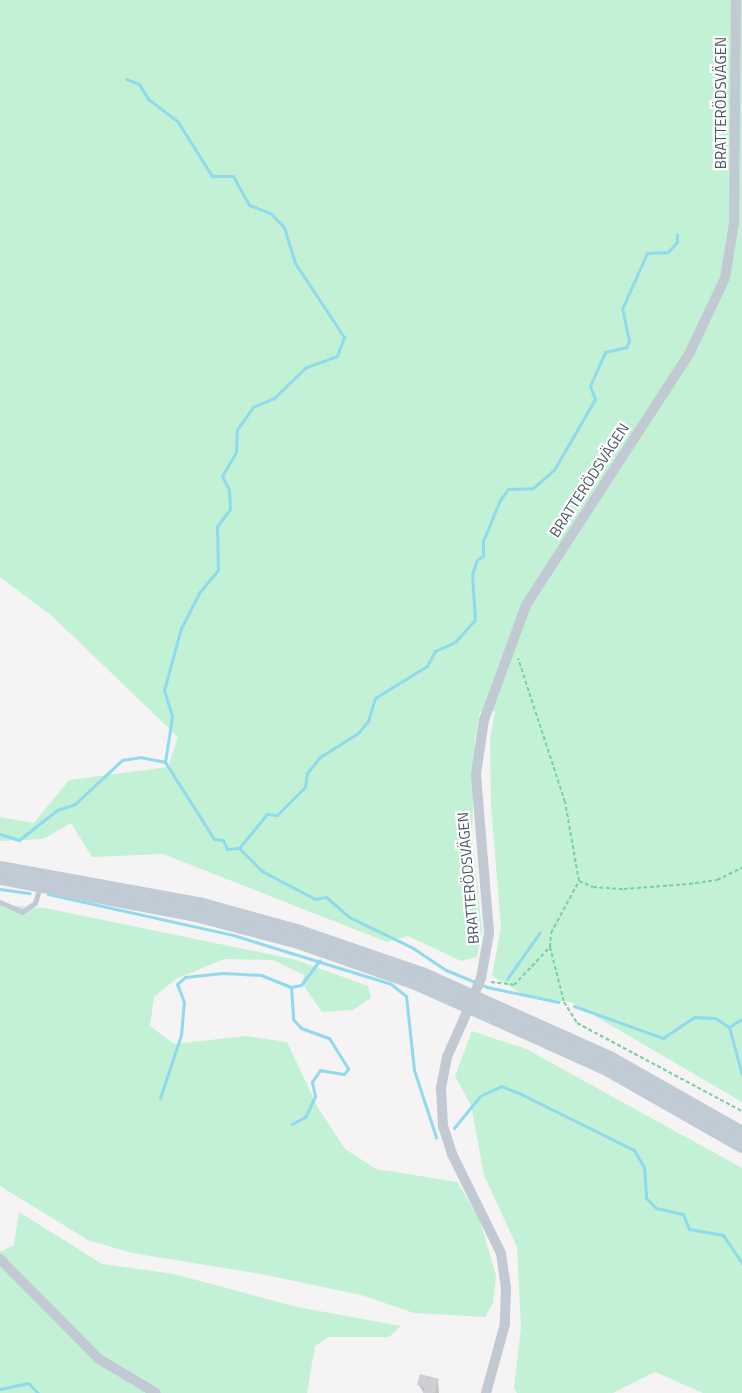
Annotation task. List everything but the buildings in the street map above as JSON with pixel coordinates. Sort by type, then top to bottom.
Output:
[{"type":"main road","points":[[0,868],[196,915],[298,942],[418,984],[605,1068],[742,1146]]},
{"type":"main road","points":[[0,878],[42,879],[199,904],[300,932],[422,974],[610,1058],[742,1133]]},
{"type":"street","name":"BRATTERÖDSVÄGEN","points":[[486,1393],[505,1324],[506,1288],[500,1253],[452,1154],[443,1126],[441,1088],[447,1057],[481,978],[489,933],[476,774],[484,720],[508,648],[526,605],[690,352],[725,278],[734,223],[736,0]]},
{"type":"street","points":[[0,1259],[100,1359],[156,1393]]},
{"type":"lane","points":[[0,902],[16,913],[30,909],[42,879]]},
{"type":"path","points":[[508,648],[521,664],[565,802],[579,881],[551,933],[550,947],[564,1002],[577,1023],[742,1111]]},
{"type":"path","points":[[579,881],[593,887],[624,889],[689,884],[717,880],[742,868]]},
{"type":"path","points":[[481,978],[514,985],[550,947]]},
{"type":"green space","points":[[0,0],[742,0],[742,1102],[571,1002],[529,998],[492,976],[501,927],[491,805],[490,740],[495,711],[480,712],[475,741],[472,836],[482,931],[477,957],[461,961],[408,936],[387,942],[163,854],[92,857],[71,823],[43,839],[0,841],[0,817],[34,823],[69,780],[168,767],[178,737],[52,616],[0,577]]},
{"type":"green space","points":[[0,905],[45,908],[293,959],[368,986],[371,998],[353,1010],[322,1012],[302,983],[304,975],[273,960],[224,959],[176,979],[154,997],[150,1026],[174,1044],[246,1036],[287,1042],[317,1106],[345,1149],[376,1169],[457,1182],[479,1218],[496,1275],[493,1303],[485,1317],[414,1313],[361,1295],[261,1274],[132,1253],[88,1240],[0,1186]]},
{"type":"green space","points":[[472,1031],[526,1049],[742,1168],[742,1393],[703,1393],[655,1372],[613,1393],[517,1393],[514,1388],[521,1327],[517,1247],[484,1175],[471,1105],[455,1076]]},
{"type":"green space","points":[[19,1212],[102,1264],[174,1274],[297,1307],[401,1326],[389,1337],[329,1337],[315,1346],[307,1393],[0,1393],[0,1252],[14,1245]]},
{"type":"waterway","points":[[126,79],[139,84],[148,99],[178,122],[212,176],[233,176],[249,205],[270,213],[284,227],[295,263],[344,337],[337,356],[306,367],[274,398],[253,407],[237,430],[236,452],[222,476],[229,490],[230,509],[217,526],[218,570],[199,593],[181,628],[164,690],[172,717],[165,762]]},
{"type":"waterway","points":[[239,848],[267,814],[277,815],[305,787],[307,773],[320,757],[358,733],[368,721],[375,698],[427,666],[435,651],[455,642],[475,620],[472,575],[477,560],[483,556],[483,541],[500,500],[508,489],[533,488],[554,470],[595,399],[590,386],[605,352],[626,347],[629,341],[622,309],[647,253],[668,252],[677,242],[677,234]]},
{"type":"waterway","points":[[0,834],[19,840],[57,810],[75,804],[122,760],[140,757],[165,762],[214,839],[223,840],[227,849],[239,848],[262,871],[315,899],[326,897],[349,917],[413,948],[446,970],[487,987],[558,1002]]},
{"type":"waterway","points":[[0,889],[30,893]]},
{"type":"waterway","points":[[48,894],[233,935],[391,984],[406,996],[414,1070],[436,1137]]},
{"type":"waterway","points":[[507,979],[540,932]]},
{"type":"waterway","points":[[160,1098],[181,1035],[184,1002],[177,984],[185,977],[223,973],[261,975],[291,987],[301,985],[320,960]]},
{"type":"waterway","points":[[291,987],[293,1019],[301,1028],[329,1038],[348,1069],[344,1074],[320,1070],[312,1082],[315,1096],[305,1117],[292,1124]]},
{"type":"waterway","points":[[574,1006],[663,1038],[694,1017],[715,1018],[729,1027],[742,1019]]},
{"type":"waterway","points":[[729,1027],[742,1075]]},
{"type":"waterway","points":[[454,1128],[480,1096],[501,1086],[523,1095],[634,1150],[644,1167],[646,1198],[656,1208],[683,1214],[689,1229],[723,1235],[742,1263]]},
{"type":"waterway","points":[[0,1389],[28,1383],[38,1393]]}]
